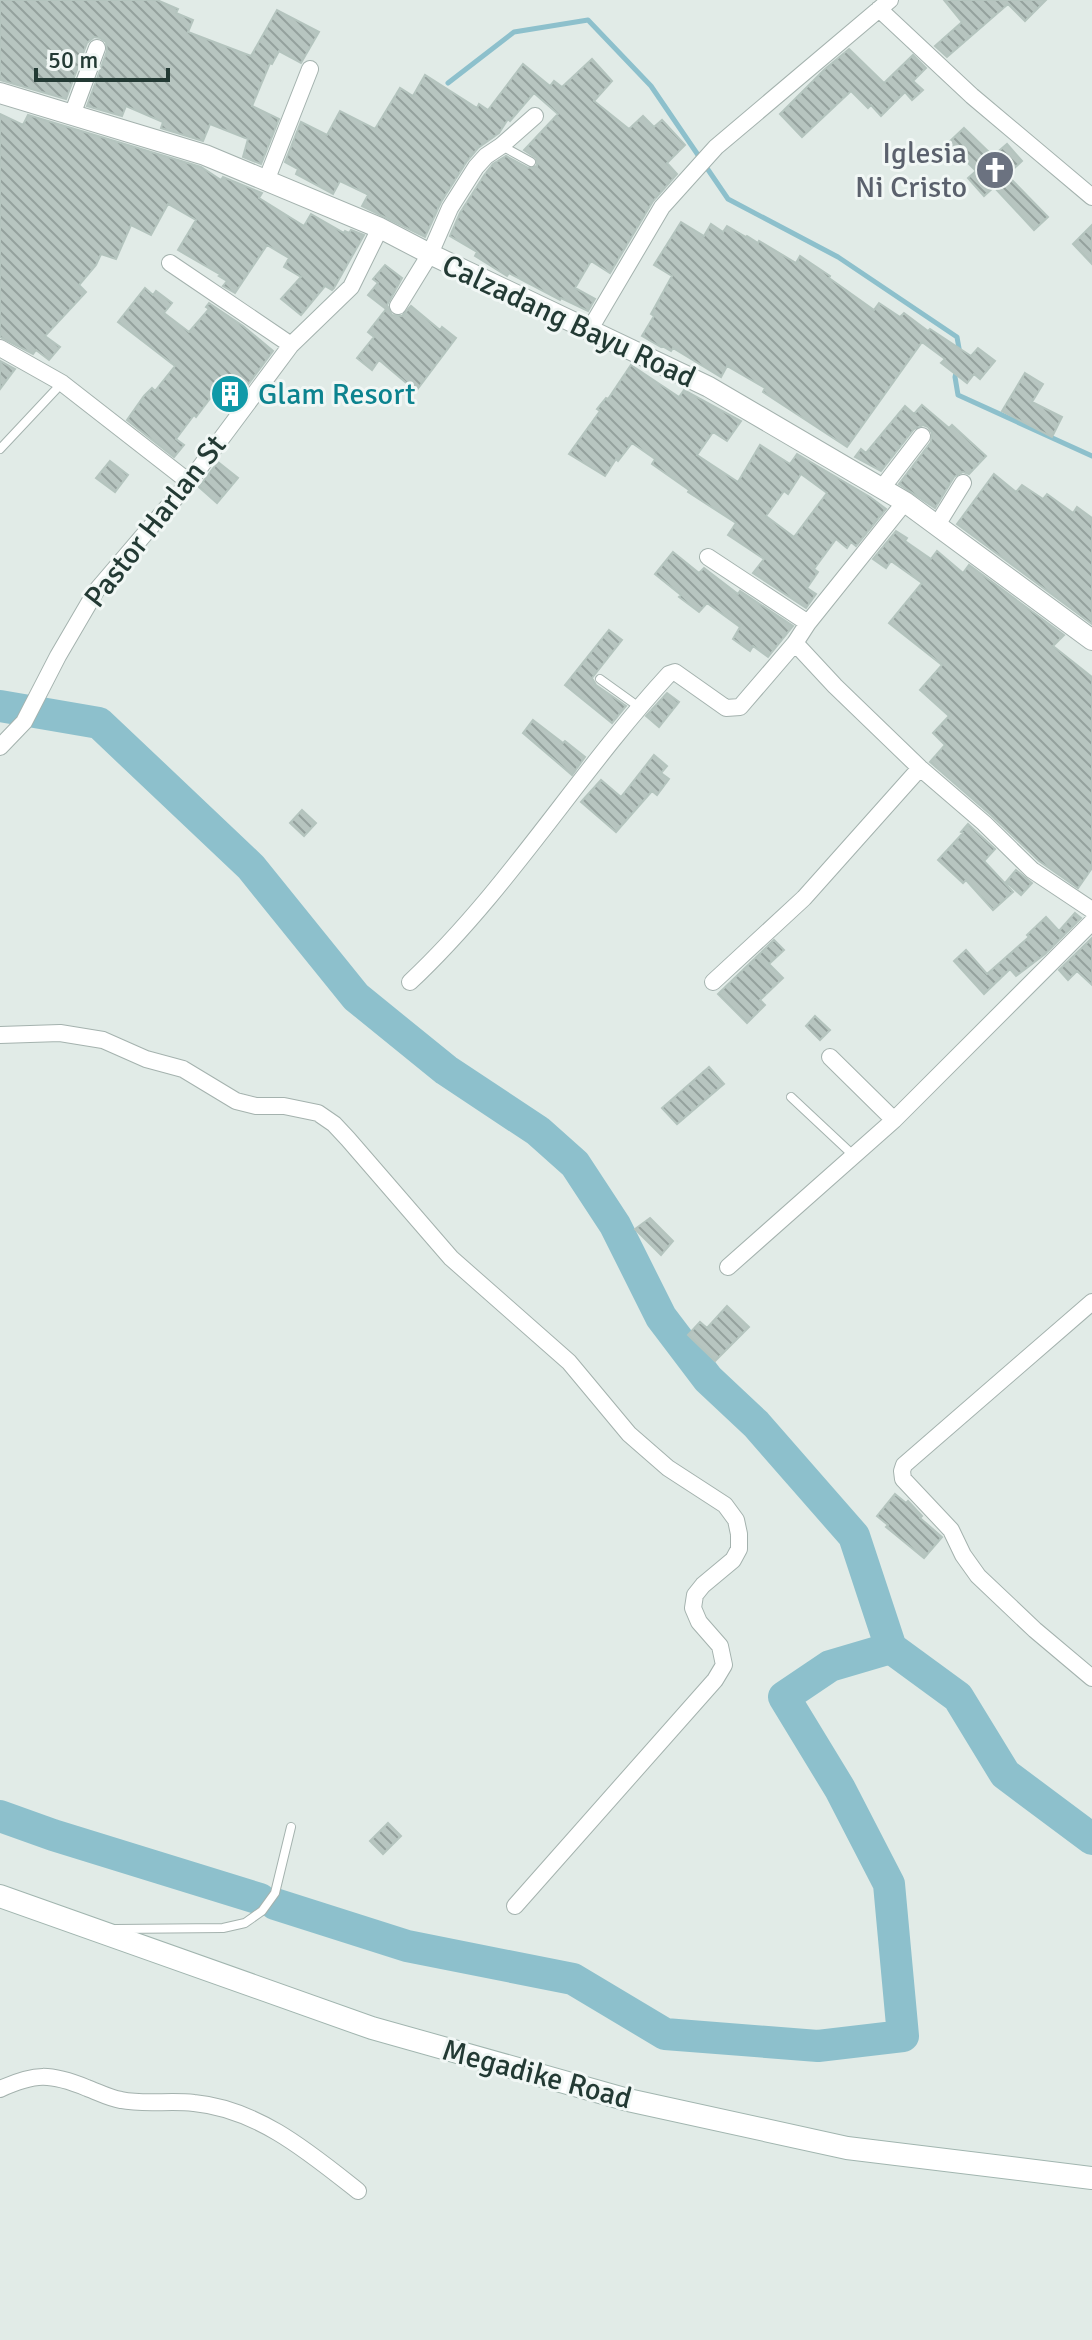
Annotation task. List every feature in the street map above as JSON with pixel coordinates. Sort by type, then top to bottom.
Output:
[{"type":"main road","name":"Megadike Road","points":[[0,1896],[372,2028],[628,2100],[847,2148],[1092,2178]]},
{"type":"street","points":[[590,329],[662,207],[694,170],[716,147],[886,3],[972,96],[1092,197]]},
{"type":"street","points":[[72,115],[97,48]]},
{"type":"street","points":[[266,181],[310,69]]},
{"type":"street","name":"Calzadang Bayu Road","points":[[0,93],[205,155],[380,228],[709,387],[905,502],[1092,640]]},
{"type":"street","points":[[398,306],[430,254],[465,182],[486,156],[535,116]]},
{"type":"street","name":"Pastor Harlan St","points":[[0,747],[24,722],[64,644],[96,591],[189,482],[291,345],[351,287],[380,228]]},
{"type":"street","points":[[170,263],[291,345]]},
{"type":"street","points":[[0,348],[62,383],[189,482]]},
{"type":"street","points":[[882,488],[922,436]]},
{"type":"street","points":[[937,525],[963,483]]},
{"type":"street","points":[[410,982],[438,956],[669,674],[675,672],[726,708],[740,707],[795,643],[905,502]]},
{"type":"street","points":[[708,557],[808,623]]},
{"type":"street","points":[[795,643],[920,768],[984,823],[1032,870],[1092,910]]},
{"type":"street","points":[[713,982],[804,898],[920,768]]},
{"type":"street","points":[[728,1267],[894,1120],[1092,922]]},
{"type":"street","points":[[0,1035],[60,1033],[103,1040],[146,1059],[183,1069],[236,1101],[318,1113],[348,1139],[451,1258],[569,1362],[629,1434],[668,1468],[725,1505],[736,1520],[739,1549],[733,1560],[695,1595],[693,1608],[699,1622],[720,1646],[724,1665],[715,1680],[515,1906]]},
{"type":"street","points":[[830,1057],[894,1120]]},
{"type":"street","points":[[1092,1302],[904,1465],[902,1471],[903,1479],[951,1530],[978,1576],[1092,1678]]},
{"type":"street","points":[[0,2089],[22,2079],[43,2075],[124,2101],[221,2107],[297,2143],[358,2191]]},
{"type":"lane","points":[[501,146],[531,162]]},
{"type":"lane","points":[[0,449],[62,383]]},
{"type":"lane","points":[[600,679],[639,707]]},
{"type":"lane","points":[[791,1097],[853,1155]]},
{"type":"lane","points":[[91,1929],[223,1928],[245,1923],[262,1911],[275,1893],[291,1827]]},
{"type":"building","points":[[0,0],[157,0],[193,20],[188,32],[251,56],[277,10],[319,32],[301,63],[279,51],[270,63],[252,106],[279,119],[261,164],[243,157],[248,139],[210,124],[203,141],[161,128],[163,122],[126,106],[122,116],[87,106],[107,51],[106,42],[100,38],[94,37],[87,43],[66,99],[0,80]]},
{"type":"building","points":[[944,0],[1046,0],[1025,21],[1008,4],[947,57],[935,46],[962,22]]},
{"type":"building","points":[[849,49],[884,83],[913,55],[926,68],[913,81],[923,90],[912,100],[905,92],[881,116],[851,91],[802,137],[780,114]]},
{"type":"building","points":[[592,59],[612,81],[594,101],[629,129],[643,116],[654,127],[662,120],[685,145],[667,163],[677,174],[653,201],[610,273],[591,261],[575,288],[595,299],[588,311],[509,273],[507,276],[475,256],[477,252],[450,236],[460,213],[493,164],[506,156],[528,168],[537,166],[536,158],[524,150],[558,114],[534,93],[510,121],[508,119],[499,133],[478,148],[467,161],[441,202],[425,237],[362,206],[368,195],[365,193],[340,181],[333,194],[296,174],[298,169],[285,162],[301,122],[327,135],[340,111],[375,129],[400,88],[413,96],[425,75],[477,108],[479,104],[488,110],[523,64],[550,86],[554,81],[562,87]]},
{"type":"building","points":[[0,114],[23,125],[28,115],[201,167],[221,180],[223,177],[262,193],[259,198],[304,226],[311,214],[344,233],[351,230],[364,235],[334,288],[325,286],[301,315],[281,299],[301,277],[284,267],[289,258],[267,245],[235,293],[223,286],[227,281],[221,275],[178,250],[196,220],[168,204],[151,235],[131,225],[116,259],[101,254],[79,285],[86,292],[45,336],[60,347],[49,360],[36,350],[33,354],[0,337]]},
{"type":"building","points":[[964,128],[993,156],[1007,144],[1022,161],[1007,175],[1048,217],[1034,230],[994,187],[984,196],[968,178],[976,171],[948,143]]},
{"type":"building","points":[[681,222],[704,236],[711,224],[723,232],[727,226],[796,263],[800,256],[874,310],[879,303],[900,317],[904,313],[971,356],[978,348],[995,361],[980,379],[974,374],[967,383],[941,363],[945,359],[922,342],[847,447],[763,392],[765,388],[727,366],[721,377],[673,348],[671,351],[642,336],[672,276],[654,265]]},
{"type":"building","points":[[1092,225],[1092,264],[1073,244]]},
{"type":"building","points":[[385,265],[402,278],[387,305],[392,315],[402,316],[411,306],[440,330],[442,327],[456,338],[416,391],[379,360],[372,370],[357,358],[374,337],[368,332],[386,309],[368,295],[378,283],[373,279]]},
{"type":"building","points":[[145,288],[153,295],[156,291],[172,303],[164,313],[189,332],[209,309],[206,307],[209,303],[273,351],[229,410],[212,396],[196,417],[194,415],[176,439],[184,445],[174,457],[127,420],[144,396],[152,388],[155,391],[175,366],[118,322]]},
{"type":"building","points":[[0,361],[15,369],[0,389]]},
{"type":"building","points":[[631,365],[679,397],[684,390],[741,421],[727,441],[713,432],[697,455],[738,482],[760,445],[790,464],[797,454],[886,509],[856,546],[851,542],[847,548],[836,539],[814,569],[818,572],[807,588],[816,594],[806,608],[753,573],[764,559],[728,535],[736,523],[688,492],[652,464],[655,459],[632,443],[605,476],[569,454],[600,411],[597,409],[608,399]],"holes":[[[801,474],[827,493],[794,537],[766,516],[784,491],[788,494]]]},
{"type":"building","points":[[1025,373],[1043,384],[1032,402],[1062,417],[1052,437],[1002,411]]},
{"type":"building","points":[[922,405],[949,428],[952,425],[986,456],[969,474],[963,472],[954,477],[935,508],[899,484],[931,442],[932,433],[928,427],[923,425],[914,429],[881,471],[855,457],[861,449],[866,453],[905,406],[914,414]]},
{"type":"building","points":[[110,461],[128,475],[115,492],[96,478]]},
{"type":"building","points":[[218,462],[238,478],[217,503],[199,487]]},
{"type":"building","points":[[994,474],[1016,492],[1022,485],[1043,499],[1047,494],[1073,513],[1077,507],[1092,518],[1092,624],[957,524]]},
{"type":"building","points":[[896,531],[931,559],[937,551],[963,573],[969,565],[1064,635],[1053,646],[1092,677],[1092,868],[1078,888],[1039,861],[930,762],[945,745],[933,733],[949,716],[920,690],[942,665],[889,623],[922,583],[891,561],[886,568],[873,559]]},
{"type":"building","points":[[673,552],[699,573],[704,568],[738,594],[740,591],[793,626],[768,657],[753,646],[750,651],[733,639],[740,627],[707,603],[699,612],[655,574]]},
{"type":"building","points":[[609,630],[622,640],[592,678],[596,685],[626,706],[612,723],[565,685]]},
{"type":"building","points":[[667,693],[679,702],[659,727],[646,716]]},
{"type":"building","points":[[533,720],[585,757],[572,775],[523,733]]},
{"type":"building","points":[[654,755],[667,766],[661,773],[669,779],[657,795],[652,791],[616,832],[581,802],[601,780],[621,797]]},
{"type":"building","points":[[302,810],[316,823],[304,836],[290,823]]},
{"type":"building","points":[[968,824],[995,849],[984,861],[1013,892],[993,910],[966,880],[963,883],[938,860]]},
{"type":"building","points":[[1016,870],[1032,883],[1021,895],[1006,882]]},
{"type":"building","points":[[1075,913],[1081,918],[1045,954],[1016,976],[1010,969],[984,994],[954,961],[966,950],[987,974],[1029,937],[1027,935],[1046,917],[1059,931]]},
{"type":"building","points":[[1092,938],[1092,985],[1077,971],[1068,980],[1059,970]]},
{"type":"building","points":[[774,940],[784,950],[769,964],[783,978],[760,1000],[765,1005],[747,1023],[718,994]]},
{"type":"building","points":[[815,1016],[830,1030],[820,1040],[806,1026]]},
{"type":"building","points":[[709,1067],[724,1084],[677,1124],[662,1108]]},
{"type":"building","points":[[650,1218],[673,1241],[661,1255],[635,1229]]},
{"type":"building","points":[[727,1306],[749,1327],[715,1361],[688,1335],[700,1322],[707,1328]]},
{"type":"building","points":[[895,1494],[906,1503],[908,1501],[922,1516],[920,1518],[942,1537],[924,1558],[877,1516]]},
{"type":"building","points":[[388,1823],[401,1836],[383,1854],[370,1841]]},
{"type":"waterway","points":[[448,83],[514,32],[588,20],[651,86],[728,199],[838,257],[957,337],[960,354]]},
{"type":"waterway","points":[[957,368],[958,395],[1092,456]]},
{"type":"waterway","points":[[0,706],[99,723],[251,867],[356,997],[446,1070],[538,1131],[575,1164],[615,1225],[661,1317],[708,1379],[756,1424],[854,1536],[891,1648]]},
{"type":"waterway","points":[[275,1904],[407,1946],[573,1979],[665,2034],[818,2046],[903,2036],[889,1884],[840,1789],[784,1697],[830,1666],[891,1648],[958,1697],[1005,1774],[1092,1839]]},
{"type":"waterway","points":[[0,1816],[260,1899]]},
{"type":"place","name":"Iglesia Ni Cristo","points":[[995,170]]},
{"type":"place","name":"Glam Resort","points":[[230,394]]}]
